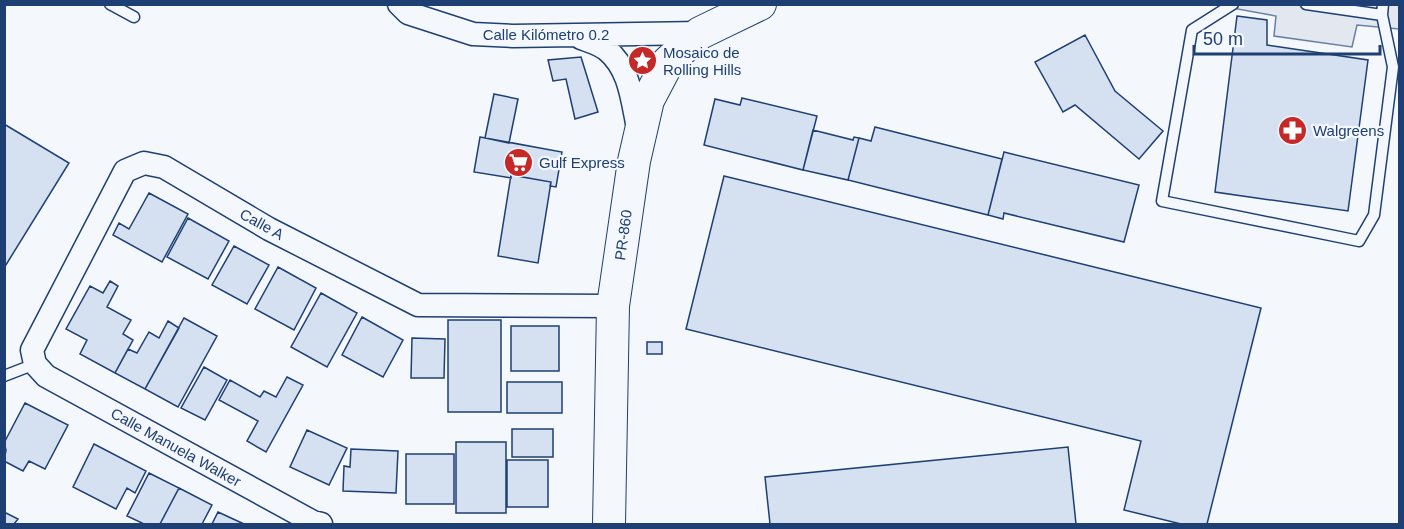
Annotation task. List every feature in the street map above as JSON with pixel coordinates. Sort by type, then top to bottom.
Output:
[{"type":"street","name":"Calle Kilómetro 0.2","points":[[399,4],[408,13],[474,34],[513,36],[700,33]]},
{"type":"street","name":"PR-860","points":[[609,525],[613,306],[634,161],[648,100],[668,62],[700,33],[760,4]]},
{"type":"street","points":[[574,35],[606,49],[622,67],[630,88],[640,138]]},
{"type":"street","name":"Calle A","points":[[35,364],[32,350],[125,171],[144,163],[164,167],[269,230],[418,304],[613,306]]},
{"type":"street","name":"Calle Manuela Walker","points":[[35,364],[46,376],[321,525]]},
{"type":"lane","points":[[110,4],[134,17]]},
{"type":"lane","points":[[1233,4],[1192,30],[1162,201],[1359,241],[1374,215],[1393,67],[1383,10],[1306,4]]},
{"type":"lane","points":[[4,376],[35,364]]},
{"type":"shaded area","points":[[1233,4],[1399,5],[1399,29],[1357,25],[1352,47],[1274,36],[1276,16],[1232,8]]},
{"type":"building","name":"Walgreens","points":[[1237,16],[1267,20],[1267,45],[1368,60],[1348,211],[1215,192]]},
{"type":"building","points":[[1085,35],[1115,91],[1163,131],[1139,159],[1075,105],[1063,112],[1035,62]]},
{"type":"building","points":[[581,57],[598,112],[575,119],[566,79],[553,81],[548,60]]},
{"type":"building","points":[[494,94],[518,99],[509,143],[485,138]]},
{"type":"building","points":[[742,98],[817,116],[803,170],[704,145],[715,99],[740,105]]},
{"type":"building","points":[[4,124],[69,163],[4,268]]},
{"type":"building","points":[[875,127],[1002,159],[988,215],[848,180],[859,138],[871,141]]},
{"type":"building","points":[[813,130],[853,140],[854,137],[859,138],[848,180],[803,170]]},
{"type":"building","name":"Gulf Express","points":[[480,137],[562,152],[556,187],[550,186],[551,182],[474,172]]},
{"type":"building","points":[[1004,152],[1139,185],[1124,242],[1004,213],[1003,219],[988,215]]},
{"type":"building","points":[[511,175],[551,182],[538,263],[498,256]]},
{"type":"building","points":[[724,176],[1261,308],[1207,524],[1181,524],[1124,510],[1141,441],[686,329]]},
{"type":"building","points":[[149,193],[188,214],[162,262],[113,235],[119,223],[129,229]]},
{"type":"building","points":[[188,218],[229,241],[208,279],[167,257]]},
{"type":"building","points":[[234,246],[269,265],[247,304],[212,285]]},
{"type":"building","points":[[278,267],[316,288],[294,330],[255,309]]},
{"type":"building","points":[[110,281],[118,286],[107,307],[131,320],[123,334],[133,340],[115,373],[80,354],[87,340],[66,329],[90,286],[103,293]]},
{"type":"building","points":[[321,293],[357,313],[327,367],[291,347]]},
{"type":"building","points":[[362,317],[403,340],[383,377],[342,355]]},
{"type":"building","points":[[184,318],[217,336],[178,407],[145,389]]},
{"type":"building","points":[[448,320],[501,320],[501,412],[448,412]]},
{"type":"building","points":[[168,321],[179,328],[145,389],[115,373],[128,349],[137,353],[149,332],[159,338]]},
{"type":"building","points":[[511,326],[559,326],[559,371],[511,371]]},
{"type":"building","points":[[412,338],[445,339],[444,378],[411,378]]},
{"type":"building","points":[[647,342],[662,342],[662,354],[647,354]]},
{"type":"building","points":[[204,367],[227,380],[205,420],[181,408]]},
{"type":"building","points":[[287,377],[303,385],[266,452],[247,441],[258,421],[219,400],[230,380],[260,397],[264,391],[276,397]]},
{"type":"building","points":[[507,382],[562,382],[562,413],[507,413]]},
{"type":"building","points":[[25,403],[68,425],[45,469],[29,461],[23,471],[4,461],[6,450],[4,443]]},
{"type":"building","points":[[512,429],[553,429],[553,457],[512,457]]},
{"type":"building","points":[[307,430],[347,448],[329,485],[290,467]]},
{"type":"building","points":[[456,442],[506,442],[506,513],[456,513]]},
{"type":"building","points":[[94,444],[146,471],[135,493],[127,488],[116,509],[73,487]]},
{"type":"building","points":[[1068,447],[1076,524],[770,524],[765,477]]},
{"type":"building","points":[[351,449],[398,451],[396,493],[343,491],[344,466],[350,467]]},
{"type":"building","points":[[406,454],[454,454],[454,504],[406,504]]},
{"type":"building","points":[[507,460],[548,460],[548,507],[507,507]]},
{"type":"building","points":[[149,473],[179,488],[160,524],[144,524],[127,516]]},
{"type":"building","points":[[179,488],[212,505],[202,524],[160,524]]},
{"type":"building","points":[[4,512],[18,519],[14,524],[4,524]]},
{"type":"building","points":[[218,512],[244,524],[212,524]]},
{"type":"place","name":"Mosaico de Rolling Hills","points":[[642,61]]},
{"type":"place","name":"Walgreens","points":[[1292,130]]},
{"type":"place","name":"Gulf Express","points":[[518,162]]}]
